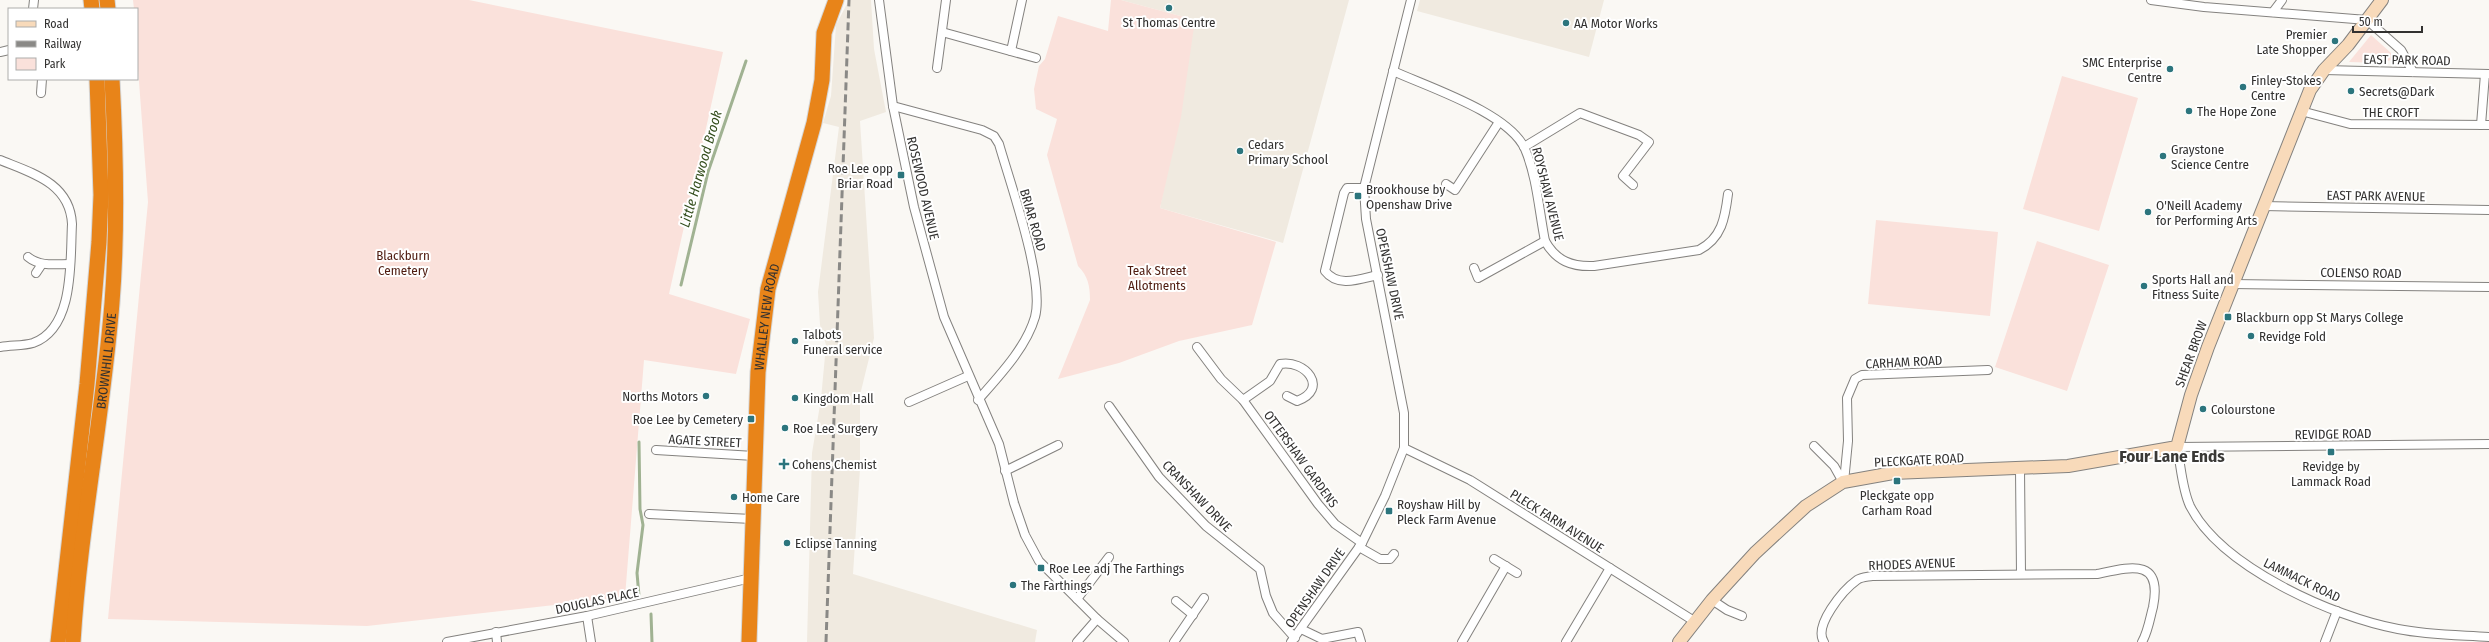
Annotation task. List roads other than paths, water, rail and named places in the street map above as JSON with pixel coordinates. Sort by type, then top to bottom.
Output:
[{"type":"highway","name":"WHALLEY NEW ROAD","points":[[749,642],[758,372],[768,290],[814,123],[822,80],[824,33],[836,0]]},
{"type":"highway","name":"BROWNHILL DRIVE","points":[[58,642],[88,384],[99,242],[101,195],[97,80]]},
{"type":"highway","name":"BROWNHILL DRIVE","points":[[74,642],[84,532],[112,301],[116,212],[112,80]]},
{"type":"main road","name":"SHEAR BROW","points":[[2177,447],[2191,395],[2232,284],[2310,90],[2324,70],[2348,45],[2382,0]]},
{"type":"main road","name":"PLECKGATE ROAD","points":[[1679,642],[1694,621],[1755,553],[1806,506],[1843,482],[1893,473],[2068,466],[2177,447]]},
{"type":"street","name":"ROSEWOOD AVENUE","points":[[879,0],[893,106],[914,207],[944,317],[978,400],[999,444],[1014,503],[1025,535],[1039,561],[1077,600],[1124,642]]},
{"type":"street","points":[[937,68],[946,0]]},
{"type":"street","points":[[1011,51],[1022,0]]},
{"type":"street","name":"OPENSHAW DRIVE","points":[[1293,640],[1360,545],[1385,496],[1404,448],[1404,413],[1366,219],[1364,188],[1411,0]]},
{"type":"street","points":[[2151,0],[2366,20],[2401,50],[2412,72]]},
{"type":"street","points":[[2273,12],[2282,0]]},
{"type":"street","points":[[942,32],[1036,58]]},
{"type":"street","name":"EAST PARK ROAD","points":[[2324,70],[2487,74]]},
{"type":"street","name":"ROYSHAW AVENUE","points":[[1393,71],[1480,109],[1517,136],[1530,161],[1545,241],[1551,252],[1564,262],[1580,267],[1699,250],[1712,242],[1722,228],[1728,194]]},
{"type":"street","points":[[2485,125],[2487,74]]},
{"type":"street","points":[[41,93],[42,80]]},
{"type":"street","name":"BRIAR ROAD","points":[[893,106],[982,130],[994,136],[1001,152],[1031,257],[1036,292],[1035,316],[1014,356],[978,400]]},
{"type":"street","name":"THE CROFT","points":[[2301,111],[2350,124],[2485,125]]},
{"type":"street","points":[[1524,147],[1580,113],[1639,135],[1649,142],[1623,176],[1633,185]]},
{"type":"street","points":[[1446,184],[1455,190],[1499,122]]},
{"type":"street","points":[[0,160],[47,180],[58,188],[72,213],[67,299],[60,319],[44,337],[33,343],[0,347]]},
{"type":"street","points":[[1364,188],[1347,188],[1344,193],[1326,271],[1330,277],[1342,282],[1378,275]]},
{"type":"street","name":"EAST PARK AVENUE","points":[[2263,206],[2489,210]]},
{"type":"street","points":[[1474,268],[1478,278],[1545,241]]},
{"type":"street","points":[[28,257],[34,262],[42,264],[70,264]]},
{"type":"street","points":[[36,273],[42,264]]},
{"type":"street","name":"COLENSO ROAD","points":[[2232,284],[2489,287]]},
{"type":"street","name":"OTTERSHAW GARDENS","points":[[1197,347],[1221,378],[1243,400],[1318,504],[1335,524],[1360,545]]},
{"type":"street","name":"OTTERSHAW GARDENS","points":[[1243,400],[1270,381],[1280,364],[1289,363],[1308,372],[1313,386],[1310,394],[1297,401],[1287,396]]},
{"type":"street","name":"CARHAM ROAD","points":[[1843,482],[1848,441],[1848,398],[1855,379],[1862,375],[1988,370]]},
{"type":"street","points":[[909,402],[968,376]]},
{"type":"street","name":"CRANSHAW DRIVE","points":[[1109,406],[1159,476],[1206,526],[1260,569],[1264,577],[1266,596],[1273,613],[1293,640]]},
{"type":"street","name":"REVIDGE ROAD","points":[[2177,447],[2489,444]]},
{"type":"street","points":[[1005,470],[1058,445]]},
{"type":"street","points":[[1814,446],[1834,466],[1843,478],[1843,482]]},
{"type":"street","name":"LAMMACK ROAD","points":[[2177,447],[2190,505],[2212,538],[2254,570],[2295,592],[2337,611],[2398,629],[2489,637]]},
{"type":"street","name":"PLECK FARM AVENUE","points":[[1404,448],[1470,480],[1694,621]]},
{"type":"street","name":"AGATE STREET","points":[[656,450],[754,456]]},
{"type":"street","points":[[2020,469],[2021,574]]},
{"type":"street","points":[[649,514],[752,520]]},
{"type":"street","name":"OPENSHAW DRIVE","points":[[1360,545],[1380,559],[1390,559],[1394,554]]},
{"type":"street","points":[[1077,600],[1108,557]]},
{"type":"street","points":[[1494,559],[1517,573]]},
{"type":"street","points":[[1462,642],[1506,566]]},
{"type":"street","name":"RHODES AVENUE","points":[[1824,642],[1820,637],[1821,627],[1825,618],[1846,589],[1858,579],[1872,576],[2097,574],[2131,567],[2142,569],[2151,576],[2157,589],[2142,642]]},
{"type":"street","points":[[1566,642],[1610,568]]},
{"type":"street","name":"DOUGLAS PLACE","points":[[447,642],[587,616],[751,578]]},
{"type":"street","points":[[1174,642],[1204,598]]},
{"type":"street","points":[[1712,600],[1727,610],[1742,616]]},
{"type":"street","points":[[1176,601],[1192,615]]},
{"type":"street","points":[[2325,642],[2337,611]]},
{"type":"street","points":[[587,616],[591,642]]},
{"type":"street","points":[[1077,642],[1097,619]]},
{"type":"street","points":[[1301,629],[1322,638],[1358,632],[1361,642]]},
{"type":"street","points":[[496,632],[497,642]]},
{"type":"waterway","name":"Little Harwood Brook","points":[[681,285],[708,172],[746,61]]},
{"type":"waterway","name":"Little Harwood Brook","points":[[639,442],[640,509],[643,525],[637,573],[639,596]]},
{"type":"waterway","name":"Little Harwood Brook","points":[[651,614],[652,642]]},
{"type":"railway","points":[[826,642],[849,0]]},
{"type":"place","name":"St Thomas Centre","points":[[1169,8]]},
{"type":"place","name":"AA Motor Works","points":[[1566,23]]},
{"type":"place","name":"Premier Late Shopper","points":[[2335,41]]},
{"type":"place","name":"SMC Enterprise Centre","points":[[2170,69]]},
{"type":"place","name":"Finley-Stokes Centre","points":[[2243,87]]},
{"type":"place","name":"Secrets@Dark","points":[[2351,91]]},
{"type":"place","name":"The Hope Zone","points":[[2189,111]]},
{"type":"place","name":"Cedars Primary School","points":[[1240,151]]},
{"type":"place","name":"Graystone Science Centre","points":[[2163,156]]},
{"type":"place","name":"Roe Lee opp Briar Road","points":[[901,175]]},
{"type":"place","name":"Brookhouse by Openshaw Drive","points":[[1358,196]]},
{"type":"place","name":"O'Neill Academy for Performing Arts","points":[[2148,212]]},
{"type":"place","name":"Sports Hall and Fitness Suite","points":[[2144,286]]},
{"type":"place","name":"Blackburn opp St Marys College","points":[[2228,317]]},
{"type":"place","name":"Revidge Fold","points":[[2251,336]]},
{"type":"place","name":"Talbots Funeral service","points":[[795,341]]},
{"type":"place","name":"Norths Motors","points":[[706,396]]},
{"type":"place","name":"Kingdom Hall","points":[[795,398]]},
{"type":"place","name":"Colourstone","points":[[2203,409]]},
{"type":"place","name":"Roe Lee by Cemetery","points":[[751,419]]},
{"type":"place","name":"Roe Lee Surgery","points":[[785,428]]},
{"type":"place","name":"Revidge by Lammack Road","points":[[2331,452]]},
{"type":"place","name":"Cohens Chemist","points":[[784,464]]},
{"type":"place","name":"Pleckgate opp Carham Road","points":[[1897,481]]},
{"type":"place","name":"Home Care","points":[[734,497]]},
{"type":"place","name":"Royshaw Hill by Pleck Farm Avenue","points":[[1389,511]]},
{"type":"place","name":"Eclipse Tanning","points":[[787,543]]},
{"type":"place","name":"Roe Lee adj The Farthings","points":[[1041,568]]},
{"type":"place","name":"The Farthings","points":[[1013,585]]},
{"type":"district","name":"Four Lane Ends","points":[[2172,456]]},
{"type":"park label","name":"Blackburn Cemetery","points":[[403,262]]},
{"type":"park label","name":"Teak Street Allotments","points":[[1157,278]]}]
